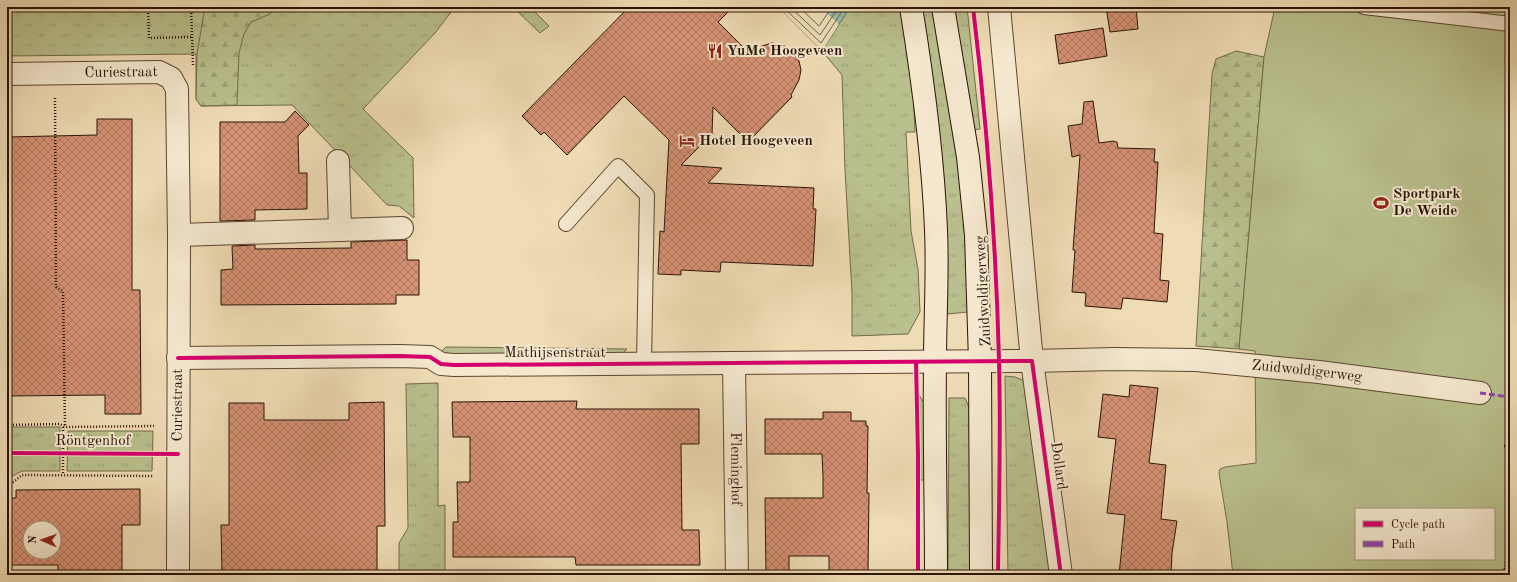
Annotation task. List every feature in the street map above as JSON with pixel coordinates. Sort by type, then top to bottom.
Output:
[{"type":"street","points":[[911,7],[920,58],[932,164],[936,230],[936,575]]},
{"type":"street","name":"Zuidwoldigerweg","points":[[943,7],[968,157],[975,228],[980,361],[982,575]]},
{"type":"street","points":[[998,7],[1032,361]]},
{"type":"street","name":"Curiestraat","points":[[7,74],[159,72],[171,78],[177,89],[179,235],[178,575]]},
{"type":"street","points":[[338,161],[340,230]]},
{"type":"street","points":[[179,235],[402,228]]},
{"type":"street","name":"Mathijsenstraat","points":[[178,358],[400,356],[430,357],[441,364],[454,365],[980,361]]},
{"type":"street","name":"Zuidwoldigerweg","points":[[980,361],[1115,359],[1196,360],[1319,372],[1480,393]]},
{"type":"street","name":"Dollard","points":[[1032,361],[1061,575]]},
{"type":"street","name":"Fleminghof","points":[[734,363],[737,575]]},
{"type":"lane","points":[[1364,7],[1510,24]]},
{"type":"lane","points":[[566,224],[618,166],[647,195],[644,364]]},
{"type":"path","points":[[148,7],[149,38],[192,37]]},
{"type":"path","points":[[191,7],[192,67]]},
{"type":"path","points":[[55,74],[56,287],[62,291],[64,427],[63,475]]},
{"type":"path","points":[[1504,446],[1510,447]]},
{"type":"path","points":[[7,483],[12,483],[22,475],[178,476]]},
{"type":"path","points":[[1504,575],[1510,527]]},
{"type":"green space","points":[[7,7],[455,7],[435,33],[363,109],[413,158],[414,218],[399,206],[387,205],[292,105],[201,106],[196,99],[196,54],[7,56]]},
{"type":"green space","points":[[205,7],[275,7],[270,14],[251,22],[244,34],[239,53],[237,105],[201,106],[196,99],[197,54]]},
{"type":"green space","points":[[513,7],[534,7],[532,9],[549,26],[540,33]]},
{"type":"green space","points":[[850,7],[901,7],[913,86],[915,132],[906,132],[911,231],[918,269],[920,312],[908,334],[852,336],[852,293],[845,170],[842,75],[822,51]]},
{"type":"green space","points":[[921,7],[934,7],[959,161],[969,294],[968,312],[947,314]]},
{"type":"green space","points":[[950,7],[967,7],[980,129],[972,130]]},
{"type":"green space","name":"Sportpark De Weide","points":[[1275,7],[1510,7],[1510,575],[1233,575],[1227,522],[1219,473],[1220,469],[1225,467],[1256,463],[1255,351],[1239,349],[1264,57]]},
{"type":"green space","points":[[1236,51],[1264,57],[1239,349],[1196,346],[1212,74],[1216,59]]},
{"type":"green space","points":[[446,347],[627,349],[623,353],[623,356],[446,356],[441,352]]},
{"type":"green space","points":[[1005,376],[1015,377],[1025,381],[1050,575],[1008,575]]},
{"type":"green space","points":[[438,383],[438,506],[445,505],[445,575],[399,575],[399,543],[408,528],[406,384]]},
{"type":"green space","points":[[919,395],[928,410],[930,480],[920,480]]},
{"type":"green space","points":[[949,398],[965,398],[969,407],[971,575],[948,575]]},
{"type":"green space","points":[[7,427],[60,427],[60,471],[22,471],[7,479]]},
{"type":"green space","points":[[68,431],[153,431],[152,471],[67,471]]},
{"type":"water","points":[[778,7],[850,7],[822,51]]},
{"type":"pier","points":[[778,7],[820,7],[839,24],[822,51]]},
{"type":"building","name":"Hotel Hoogeveen","points":[[629,7],[733,7],[718,22],[750,54],[762,46],[772,43],[783,45],[793,52],[799,61],[801,70],[799,80],[791,95],[792,97],[748,142],[713,107],[712,134],[681,165],[722,168],[708,183],[814,188],[813,209],[816,209],[813,266],[721,262],[720,272],[681,270],[681,275],[658,274],[660,231],[664,232],[669,140],[624,96],[567,155],[544,132],[541,135],[522,116]]},
{"type":"building","points":[[1106,7],[1136,7],[1138,29],[1110,32]]},
{"type":"building","points":[[1103,28],[1107,56],[1059,64],[1055,35]]},
{"type":"building","points":[[1093,101],[1099,143],[1114,141],[1117,142],[1118,148],[1155,149],[1154,162],[1158,162],[1154,233],[1163,234],[1160,280],[1169,281],[1167,302],[1123,298],[1121,309],[1085,306],[1086,293],[1072,292],[1075,250],[1073,250],[1080,155],[1072,157],[1068,126],[1082,124],[1084,102]]},
{"type":"building","points":[[295,111],[309,125],[298,136],[299,173],[307,173],[307,209],[255,210],[255,220],[220,221],[220,122],[285,122]]},
{"type":"building","points":[[97,119],[132,119],[132,290],[140,290],[141,414],[105,414],[105,395],[7,396],[7,137],[97,135]]},
{"type":"building","points":[[407,240],[407,260],[419,260],[419,295],[396,295],[396,304],[221,305],[221,270],[233,269],[232,246],[255,245],[255,249],[351,248],[351,242]]},
{"type":"building","points":[[1130,385],[1158,388],[1149,463],[1166,465],[1161,519],[1177,521],[1172,553],[1171,575],[1119,575],[1125,515],[1107,513],[1116,439],[1098,437],[1103,394],[1129,397]]},
{"type":"building","points":[[577,401],[576,409],[699,409],[699,444],[681,444],[682,530],[699,530],[700,565],[576,565],[575,557],[453,557],[453,522],[458,522],[457,482],[470,482],[470,437],[453,437],[452,402]]},
{"type":"building","points":[[384,402],[385,526],[377,526],[377,575],[222,575],[221,525],[229,525],[229,403],[264,403],[264,420],[349,420],[349,403]]},
{"type":"building","points":[[823,412],[851,412],[851,421],[866,421],[866,426],[868,426],[868,571],[866,572],[866,575],[829,575],[829,556],[789,556],[789,575],[766,575],[765,498],[823,498],[823,476],[822,454],[765,454],[765,419],[823,419]]},
{"type":"building","points":[[140,489],[140,525],[122,525],[122,575],[58,575],[58,565],[8,565],[7,498],[16,498],[16,490]]},
{"type":"marked path","points":[[191,12],[197,7]]},
{"type":"marked path","points":[[279,7],[287,10]]},
{"type":"marked path","points":[[1480,393],[1510,397]]},
{"type":"cycle path","points":[[973,7],[983,95],[998,316],[1000,414],[998,575]]},
{"type":"cycle path","points":[[178,358],[400,356],[430,357],[441,364],[454,365],[1032,361],[1061,575]]},
{"type":"cycle path","points":[[916,362],[918,575]]},
{"type":"cycle path","name":"Röntgenhof","points":[[7,453],[178,454]]},
{"type":"place","name":"YuMe Hoogeveen","points":[[715,51]]},
{"type":"place","name":"Hotel Hoogeveen","points":[[687,141]]},
{"type":"place","name":"Sportpark De Weide","points":[[1381,203]]}]
